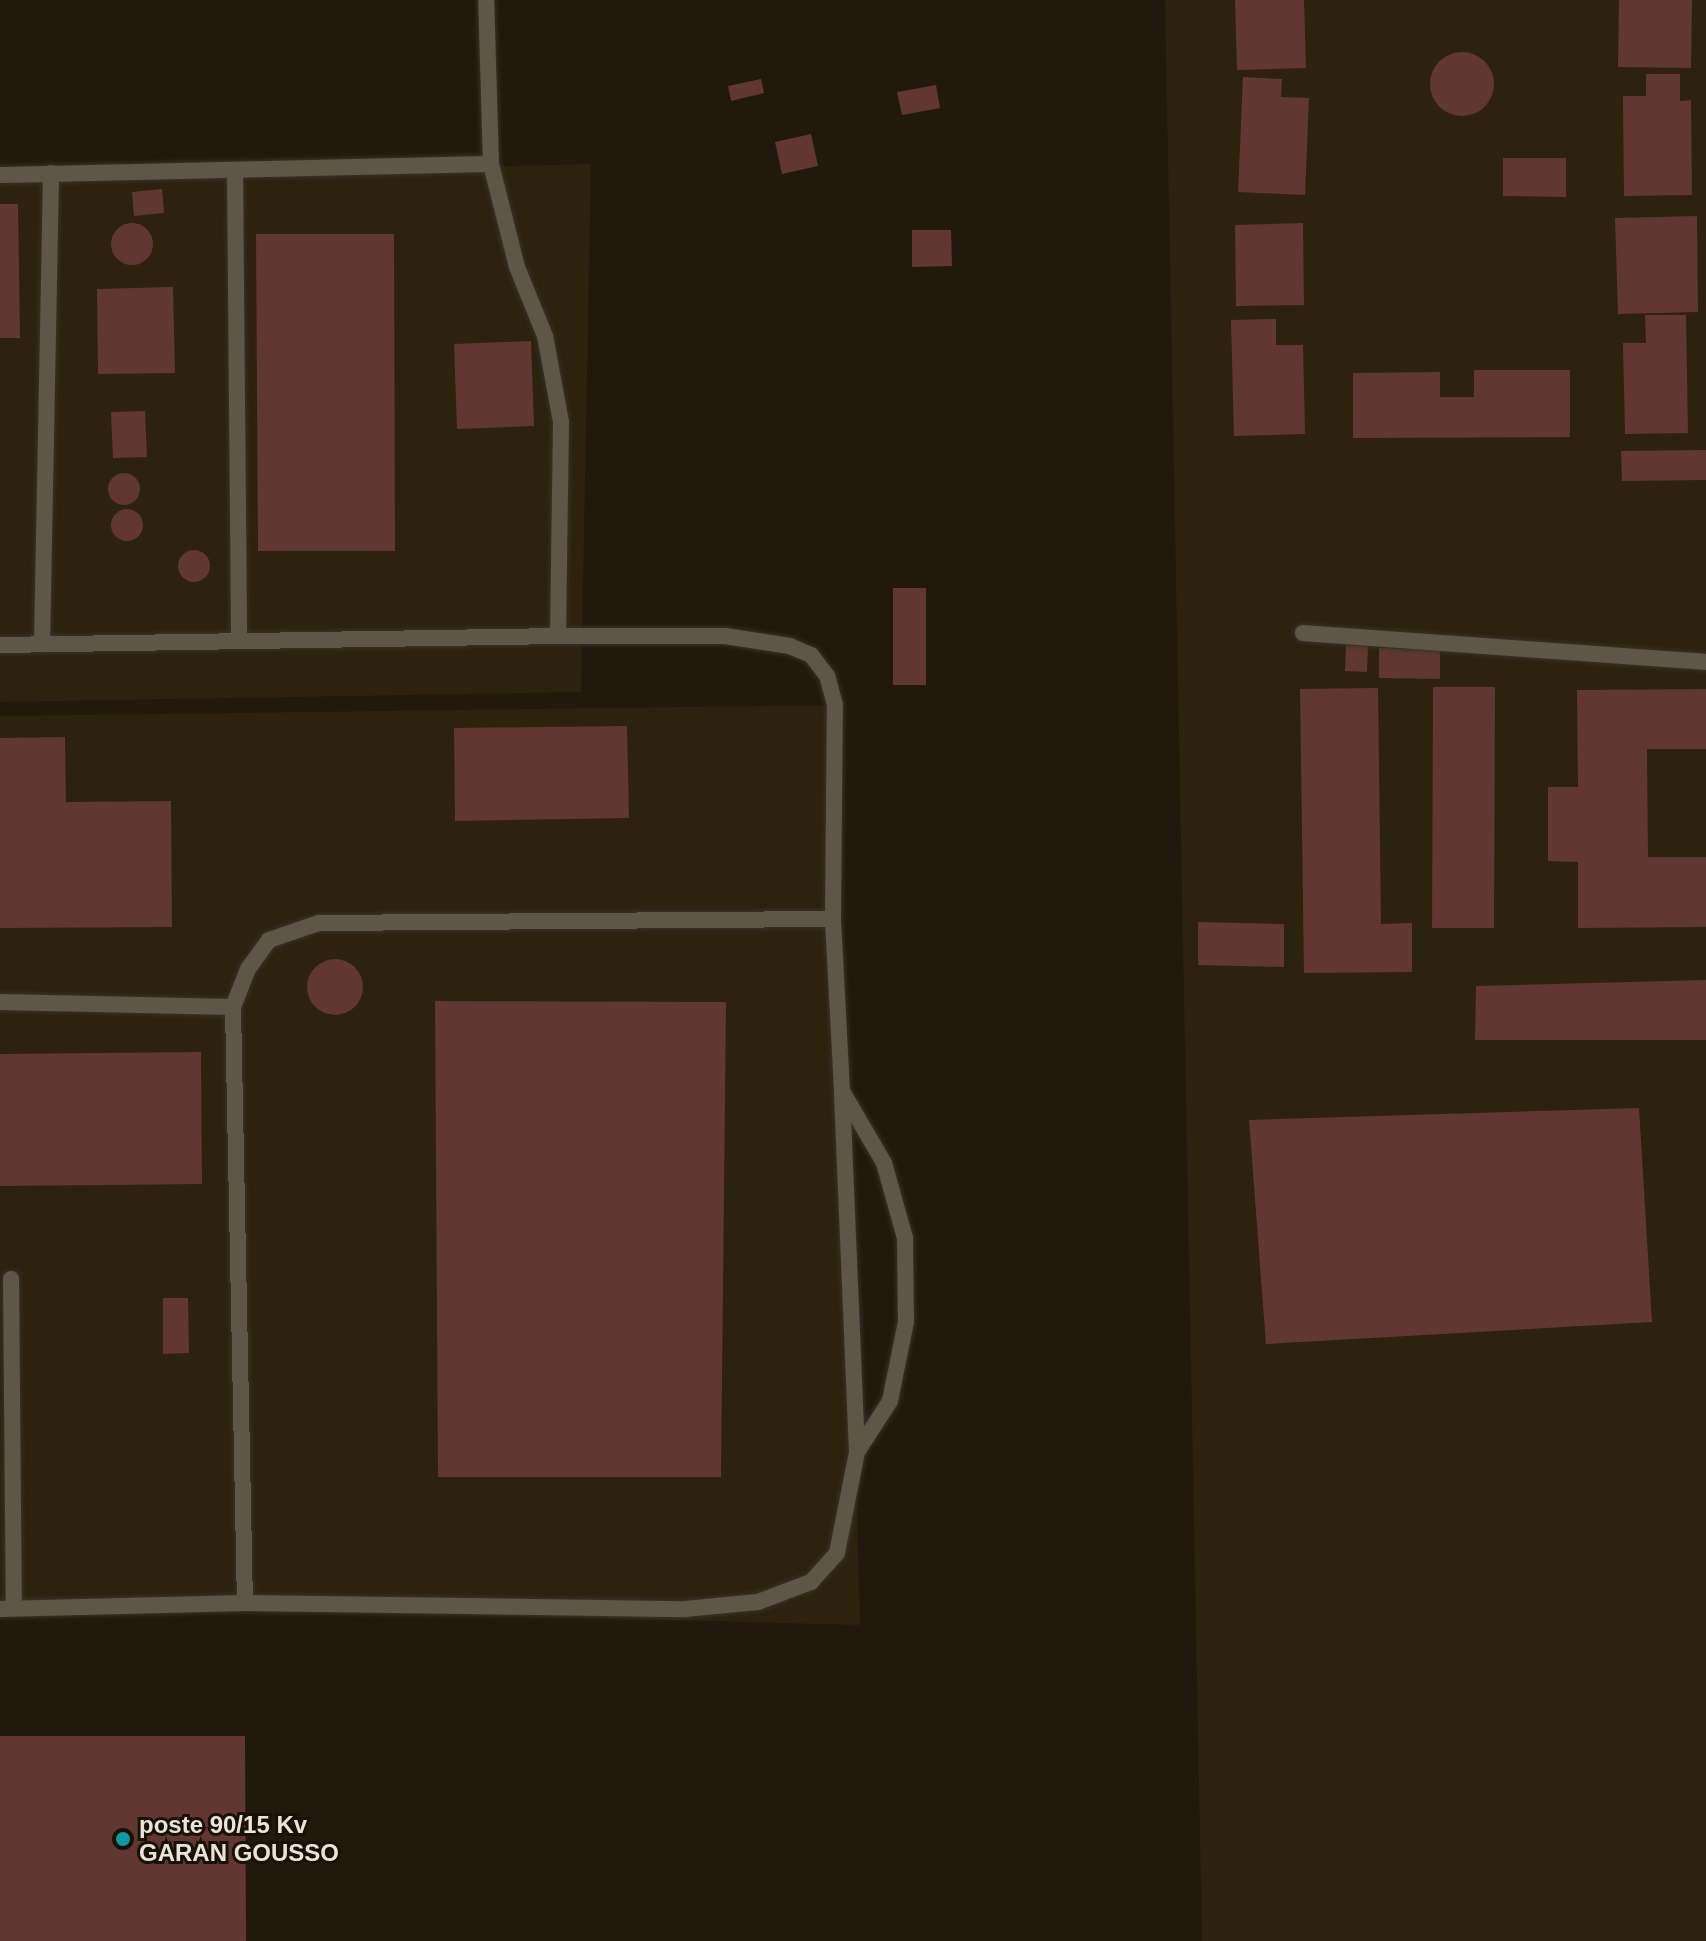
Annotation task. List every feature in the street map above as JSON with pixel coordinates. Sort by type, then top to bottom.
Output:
[{"type":"lane","points":[[486,0],[491,164],[517,267],[545,336],[561,422],[558,636]]},
{"type":"lane","points":[[0,175],[491,164]]},
{"type":"lane","points":[[235,171],[239,639]]},
{"type":"lane","points":[[42,644],[51,173]]},
{"type":"lane","points":[[1303,633],[1706,662]]},
{"type":"lane","points":[[0,645],[239,639],[725,636],[790,646],[811,655],[827,676],[835,705],[833,919],[857,1452],[837,1553],[811,1582],[758,1602],[685,1609],[245,1603],[7,1608],[11,1279]]},
{"type":"lane","points":[[245,1603],[233,1007],[248,969],[269,940],[319,923],[833,919]]},
{"type":"lane","points":[[0,1002],[233,1007]]},
{"type":"lane","points":[[842,1091],[884,1163],[905,1238],[906,1322],[890,1401],[857,1452]]},
{"type":"shaded area","points":[[1165,0],[1706,0],[1706,1941],[1202,1941]]},
{"type":"shaded area","points":[[591,164],[581,692],[0,702],[0,179]]},
{"type":"shaded area","points":[[835,705],[860,1625],[0,1602],[0,716]]},
{"type":"building","points":[[1235,0],[1304,0],[1306,68],[1237,70]]},
{"type":"building","points":[[1619,0],[1692,0],[1691,68],[1618,67]]},
{"type":"building","points":[[1462,52],[1480,58],[1488,66],[1494,84],[1488,102],[1480,110],[1462,116],[1444,110],[1436,102],[1430,84],[1436,66],[1444,58]]},
{"type":"building","points":[[1646,74],[1680,74],[1680,101],[1691,100],[1692,195],[1624,196],[1623,96],[1646,96]]},
{"type":"building","points":[[1243,77],[1282,79],[1281,97],[1309,98],[1305,195],[1238,192]]},
{"type":"building","points":[[761,79],[764,93],[731,101],[728,86]]},
{"type":"building","points":[[936,85],[940,108],[902,115],[897,92]]},
{"type":"building","points":[[811,134],[818,166],[782,174],[775,142]]},
{"type":"building","points":[[1503,158],[1566,158],[1566,197],[1503,196]]},
{"type":"building","points":[[162,189],[164,213],[134,216],[132,192]]},
{"type":"building","points":[[0,204],[18,204],[20,338],[0,338]]},
{"type":"building","points":[[1697,216],[1698,312],[1618,314],[1615,218]]},
{"type":"building","points":[[132,223],[147,229],[153,244],[147,259],[132,265],[117,259],[111,244],[117,229]]},
{"type":"building","points":[[1303,223],[1304,305],[1236,306],[1235,225]]},
{"type":"building","points":[[912,230],[951,230],[952,266],[912,267]]},
{"type":"building","points":[[256,234],[394,234],[395,551],[258,551]]},
{"type":"building","points":[[173,287],[175,373],[98,374],[97,289]]},
{"type":"building","points":[[1645,315],[1686,315],[1688,433],[1625,434],[1623,343],[1646,343]]},
{"type":"building","points":[[1276,319],[1276,345],[1303,345],[1305,434],[1234,436],[1231,320]]},
{"type":"building","points":[[531,341],[534,426],[457,429],[454,344]]},
{"type":"building","points":[[1474,370],[1570,370],[1570,437],[1353,438],[1353,373],[1440,372],[1440,397],[1474,397]]},
{"type":"building","points":[[145,411],[147,457],[113,458],[111,412]]},
{"type":"building","points":[[1706,450],[1706,480],[1622,481],[1621,451]]},
{"type":"building","points":[[124,473],[135,478],[140,489],[135,500],[124,505],[113,500],[108,489],[113,478]]},
{"type":"building","points":[[127,509],[138,514],[143,525],[138,536],[127,541],[116,536],[111,525],[116,514]]},
{"type":"building","points":[[194,550],[205,555],[210,566],[205,577],[194,582],[183,577],[178,566],[183,555]]},
{"type":"building","points":[[893,588],[926,588],[926,685],[893,685]]},
{"type":"building","points":[[1346,645],[1368,646],[1367,672],[1345,671]]},
{"type":"building","points":[[1379,648],[1440,650],[1440,679],[1379,678]]},
{"type":"building","points":[[1433,687],[1495,687],[1494,928],[1432,928]]},
{"type":"building","points":[[1378,688],[1381,924],[1412,923],[1412,972],[1304,973],[1300,689]]},
{"type":"building","points":[[1706,689],[1706,749],[1647,749],[1648,857],[1706,857],[1706,927],[1578,928],[1578,862],[1548,861],[1548,787],[1578,787],[1577,690]]},
{"type":"building","points":[[627,726],[629,818],[455,821],[454,728]]},
{"type":"building","points":[[65,737],[66,802],[171,801],[172,927],[0,928],[0,738]]},
{"type":"building","points":[[1198,922],[1284,924],[1284,967],[1198,965]]},
{"type":"building","points":[[335,959],[355,967],[363,987],[355,1007],[335,1015],[315,1007],[307,987],[315,967]]},
{"type":"building","points":[[1706,980],[1706,1040],[1475,1040],[1476,986]]},
{"type":"building","points":[[435,1001],[726,1002],[721,1477],[438,1477]]},
{"type":"building","points":[[201,1052],[202,1184],[0,1186],[0,1054]]},
{"type":"building","points":[[1639,1108],[1652,1322],[1266,1344],[1249,1120]]},
{"type":"building","points":[[163,1298],[188,1298],[189,1353],[163,1354]]},
{"type":"building","name":"poste 90/15 Kv GARAN GOUSSO","points":[[0,1736],[245,1736],[246,1941],[0,1941]]},
{"type":"place","name":"poste 90/15 Kv GARAN GOUSSO","points":[[123,1839]]}]
